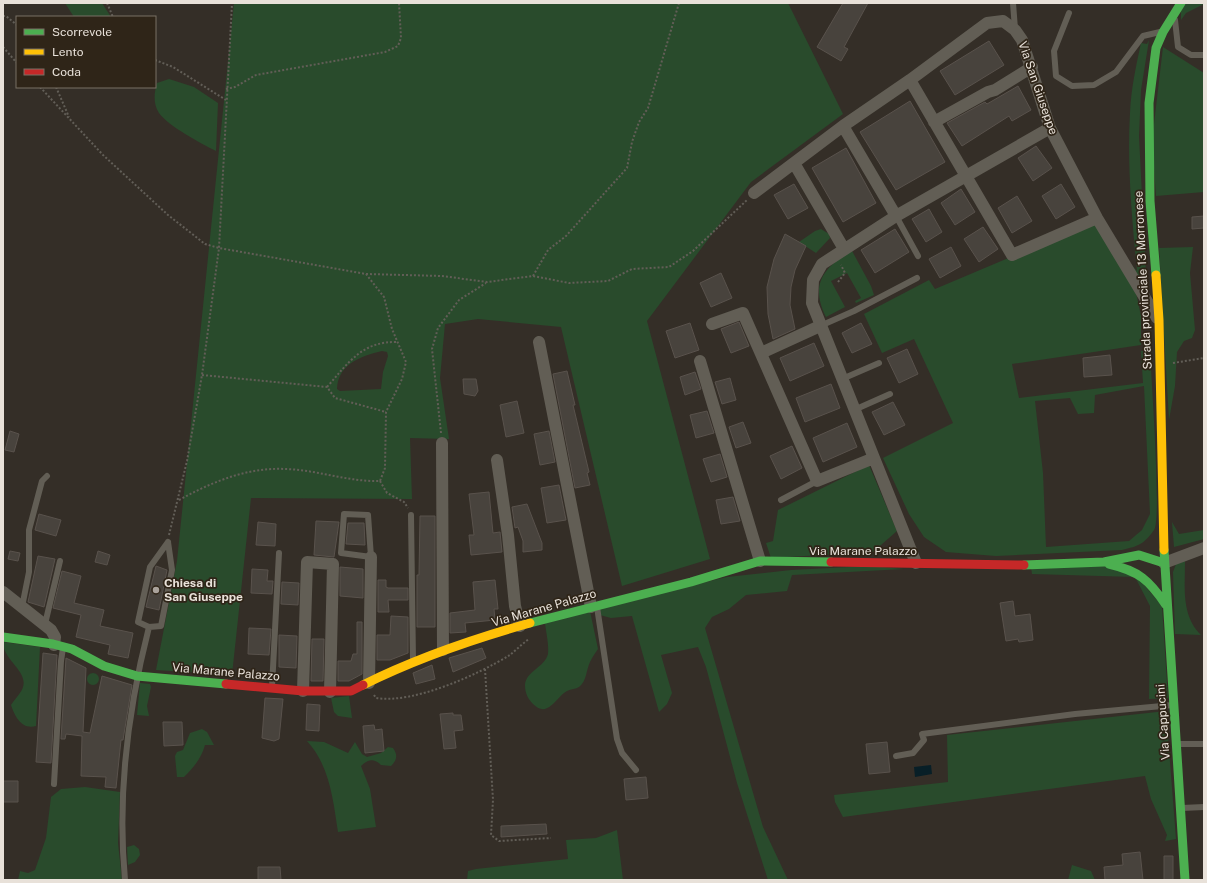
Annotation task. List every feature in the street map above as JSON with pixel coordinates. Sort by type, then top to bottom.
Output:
[{"type":"main road","name":"Strada provinciale 13 Morronese","points":[[1164,563],[1159,320],[1150,201],[1149,103],[1156,48],[1163,32],[1181,3]]},
{"type":"main road","points":[[1155,536],[1162,523]]},
{"type":"main road","points":[[1139,555],[1149,546]]},
{"type":"main road","name":"Via Marane Palazzo","points":[[3,637],[59,646],[72,650],[104,666],[137,676],[272,689],[351,692],[413,662],[443,650],[534,622],[691,582],[760,561],[839,564],[916,563],[1010,565],[1104,562],[1139,555],[1164,563]]},
{"type":"main road","name":"Via Marane Palazzo","points":[[1104,562],[1146,571],[1167,606]]},
{"type":"main road","points":[[1146,571],[1164,563]]},
{"type":"main road","name":"Via Cappucini","points":[[1164,563],[1177,744],[1184,880]]},
{"type":"street","name":"Via San Giuseppe","points":[[754,193],[843,126],[910,80],[987,23],[1003,20],[1015,30],[1022,40],[1032,67],[1050,128],[1096,218],[1159,320]]},
{"type":"street","points":[[934,122],[988,92],[995,90],[1032,67]]},
{"type":"street","points":[[910,80],[1012,255],[1096,218]]},
{"type":"street","points":[[843,126],[896,216]]},
{"type":"street","points":[[916,563],[820,326],[812,303],[813,280],[822,264],[896,216],[1050,128]]},
{"type":"street","points":[[794,163],[840,252]]},
{"type":"street","points":[[712,324],[743,313],[817,481],[874,458]]},
{"type":"street","points":[[761,353],[820,326]]},
{"type":"street","points":[[539,342],[594,606]]},
{"type":"street","points":[[700,361],[760,561]]},
{"type":"street","points":[[442,443],[443,650]]},
{"type":"street","points":[[497,460],[508,535],[515,606],[520,626]]},
{"type":"street","points":[[1164,563],[1204,548]]},
{"type":"street","points":[[369,683],[371,557]]},
{"type":"street","points":[[303,691],[307,562],[333,564],[330,692]]},
{"type":"street","points":[[3,592],[46,624],[55,636],[59,646]]},
{"type":"lane","points":[[1013,3],[1015,30]]},
{"type":"lane","points":[[1069,13],[1054,51],[1056,76],[1072,86],[1094,85],[1116,72],[1143,36],[1163,32]]},
{"type":"lane","points":[[1174,14],[1178,46],[1191,56],[1204,55]]},
{"type":"lane","points":[[896,216],[918,256]]},
{"type":"lane","points":[[820,326],[854,311],[917,278]]},
{"type":"lane","points":[[842,379],[879,363]]},
{"type":"lane","points":[[854,410],[890,394]]},
{"type":"lane","points":[[22,607],[29,572],[29,530],[42,481],[47,476]]},
{"type":"lane","points":[[782,500],[817,481]]},
{"type":"lane","points":[[344,514],[368,515],[371,557],[341,553],[344,514]]},
{"type":"lane","points":[[412,515],[413,662]]},
{"type":"lane","points":[[168,542],[172,570],[161,626],[149,627],[138,622],[143,594],[150,567],[168,542]]},
{"type":"lane","points":[[272,689],[279,553]]},
{"type":"lane","points":[[46,624],[60,561]]},
{"type":"lane","points":[[594,606],[617,739],[622,753],[636,770]]},
{"type":"lane","points":[[125,880],[122,842],[123,782],[137,676],[149,627]]},
{"type":"lane","points":[[54,784],[61,661],[59,646]]},
{"type":"lane","points":[[896,756],[913,753],[924,740],[922,734],[1075,714],[1174,705]]},
{"type":"lane","points":[[1177,744],[1204,744]]},
{"type":"lane","points":[[1180,808],[1204,807]]},
{"type":"path","points":[[107,3],[114,16]]},
{"type":"path","points":[[168,542],[179,500],[202,374],[218,248],[232,3]]},
{"type":"path","points":[[226,89],[235,87],[256,75],[365,54],[385,52],[398,46],[402,38],[399,3]]},
{"type":"path","points":[[533,276],[548,250],[566,236],[627,168],[632,142],[639,122],[648,108],[678,3]]},
{"type":"path","points":[[3,16],[6,16],[16,24]]},
{"type":"path","points":[[3,47],[16,62]]},
{"type":"path","points":[[156,60],[173,67],[226,100]]},
{"type":"path","points":[[41,88],[103,155],[168,215],[205,244],[218,248],[366,274],[442,276],[487,282],[533,276],[569,283],[608,280],[632,269],[669,268],[692,251],[754,193]]},
{"type":"path","points":[[56,88],[69,118]]},
{"type":"path","points":[[838,282],[846,273],[840,252]]},
{"type":"path","points":[[366,274],[384,297],[392,329],[406,362],[402,379],[386,412],[385,468],[380,481]]},
{"type":"path","points":[[442,443],[432,349],[438,328],[459,300],[487,282]]},
{"type":"path","points":[[327,387],[356,354],[382,342],[398,342]]},
{"type":"path","points":[[1160,365],[1204,358]]},
{"type":"path","points":[[202,374],[327,387]]},
{"type":"path","points":[[327,387],[334,398],[386,412]]},
{"type":"path","points":[[179,500],[208,484],[242,473],[256,471],[286,469],[364,482],[380,481]]},
{"type":"path","points":[[380,481],[387,493],[404,502],[412,515]]},
{"type":"path","points":[[369,683],[370,691],[376,698],[388,700],[436,689],[473,675],[511,654],[530,637],[534,622]]},
{"type":"path","points":[[485,668],[493,800],[491,835],[499,841],[551,838]]},
{"type":"green space","points":[[65,3],[102,3],[110,16],[73,16]]},
{"type":"green space","points":[[234,3],[788,3],[843,114],[751,182],[647,321],[710,559],[622,586],[561,327],[478,319],[445,324],[440,378],[449,439],[410,438],[412,499],[251,498],[232,675],[156,670],[177,561]],"holes":[[[382,351],[387,352],[388,356],[383,372],[381,389],[340,391],[337,389],[338,380],[346,367],[352,362],[374,353]]]},
{"type":"green space","points":[[1185,3],[1204,4],[1186,13],[1181,20],[1181,8]]},
{"type":"green space","points":[[1149,40],[1141,90],[1139,136],[1147,296],[1129,262],[1137,271],[1130,192],[1129,133],[1131,95],[1139,52],[1141,43],[1147,44]]},
{"type":"green space","points":[[1163,47],[1204,73],[1204,192],[1156,196],[1152,141]]},
{"type":"green space","points":[[169,79],[194,87],[218,103],[216,151],[177,129],[163,118],[156,106],[155,91],[157,83]]},
{"type":"green space","points":[[1096,221],[1135,288],[1141,316],[1141,345],[1012,364],[1019,398],[1143,383],[1141,351],[1150,351],[1157,475],[1157,501],[1154,530],[1144,541],[1137,546],[1122,550],[996,556],[946,552],[924,537],[909,514],[883,458],[953,423],[914,339],[882,353],[864,314],[929,280],[935,289]],"holes":[[[1144,386],[1150,514],[1142,530],[1129,541],[1046,547],[1043,473],[1035,401],[1070,398],[1078,414],[1094,413],[1095,395]]]},
{"type":"green space","points":[[821,229],[829,234],[830,238],[816,253],[799,242],[815,231]]},
{"type":"green space","points":[[1193,247],[1190,273],[1195,330],[1192,338],[1184,341],[1177,352],[1175,386],[1169,420],[1159,248]]},
{"type":"green space","points":[[851,249],[871,286],[874,295],[856,303],[855,301],[861,298],[847,273],[831,281],[845,307],[826,317],[821,305],[819,294],[822,277],[834,263]]},
{"type":"green space","points":[[869,465],[897,531],[873,552],[771,558],[766,543],[773,541],[778,510]]},
{"type":"green space","points":[[1172,522],[1179,534],[1204,530],[1204,539],[1174,547]]},
{"type":"green space","points":[[1185,561],[1185,591],[1187,610],[1190,619],[1201,635],[1175,634],[1173,572],[1176,564]]},
{"type":"green space","points":[[869,566],[904,569],[792,575],[787,591],[746,595],[729,609],[712,617],[705,628],[763,827],[788,880],[768,880],[737,783],[706,667],[698,647],[661,655],[672,693],[667,704],[659,712],[632,616],[611,618],[600,615],[599,607],[727,577],[791,570]]},
{"type":"green space","points":[[1109,566],[1134,573],[1162,606],[1168,698],[1149,699],[1150,606],[1135,577],[1032,574],[1031,567]]},
{"type":"green space","points":[[590,611],[598,649],[590,662],[584,682],[579,687],[569,690],[563,694],[547,708],[538,708],[528,698],[525,685],[526,680],[543,662],[548,654],[545,623]]},
{"type":"green space","points":[[3,642],[40,647],[36,726],[27,726],[20,722],[11,705],[20,694],[24,681],[19,670],[7,654]]},
{"type":"green space","points":[[93,673],[97,675],[99,679],[97,683],[93,685],[89,683],[87,679],[89,675]]},
{"type":"green space","points":[[140,683],[150,684],[151,687],[147,706],[149,716],[137,715]]},
{"type":"green space","points":[[349,696],[352,718],[338,716],[334,712],[331,698]]},
{"type":"green space","points":[[1166,711],[1176,839],[1165,841],[1167,835],[1151,799],[1145,776],[843,817],[835,802],[834,795],[948,782],[947,735]]},
{"type":"green space","points":[[202,729],[207,732],[214,745],[205,745],[199,759],[191,770],[184,777],[177,777],[175,756],[177,752],[183,750],[190,733]]},
{"type":"green space","points":[[307,741],[324,742],[348,753],[355,742],[362,754],[367,757],[381,753],[388,747],[393,748],[396,753],[396,757],[395,762],[391,766],[381,765],[376,761],[371,760],[361,766],[370,789],[376,827],[338,832],[326,772],[315,751]]},
{"type":"green space","points":[[85,787],[120,792],[118,843],[122,880],[18,880],[20,871],[28,873],[35,870],[46,838],[51,797],[61,789]]},
{"type":"green space","points":[[617,830],[623,880],[467,880],[468,871],[476,869],[568,859],[566,840],[596,838]]},
{"type":"green space","points":[[134,845],[139,849],[140,855],[135,862],[128,865],[127,847]]},
{"type":"green space","points":[[1072,865],[1091,871],[1095,880],[1068,880]]},
{"type":"water","points":[[931,765],[932,774],[915,777],[914,767]]},
{"type":"building","points":[[843,3],[868,3],[844,47],[848,49],[841,61],[817,47]]},
{"type":"building","points":[[989,41],[1004,65],[955,95],[940,71]]},
{"type":"building","points":[[1018,86],[1031,110],[1012,121],[1009,116],[962,146],[947,123],[985,102],[987,104]]},
{"type":"building","points":[[910,101],[945,162],[896,190],[860,132]]},
{"type":"building","points":[[1036,146],[1052,168],[1033,181],[1018,158]]},
{"type":"building","points":[[846,148],[876,203],[843,222],[812,168]]},
{"type":"building","points":[[794,184],[808,208],[788,219],[774,195]]},
{"type":"building","points":[[1061,184],[1075,207],[1056,219],[1042,196]]},
{"type":"building","points":[[961,189],[975,212],[955,225],[941,203]]},
{"type":"building","points":[[1017,196],[1032,221],[1012,233],[998,208]]},
{"type":"building","points":[[929,209],[942,232],[926,242],[912,219]]},
{"type":"building","points":[[1204,216],[1204,228],[1192,229],[1192,217]]},
{"type":"building","points":[[983,227],[998,249],[979,262],[964,239]]},
{"type":"building","points":[[895,229],[909,252],[875,273],[861,250]]},
{"type":"building","points":[[785,234],[806,246],[795,270],[791,287],[790,305],[795,329],[773,339],[768,314],[767,287],[774,259]]},
{"type":"building","points":[[951,247],[961,266],[940,278],[929,259]]},
{"type":"building","points":[[721,273],[732,298],[711,307],[700,283]]},
{"type":"building","points":[[739,322],[749,346],[731,353],[721,329]]},
{"type":"building","points":[[690,323],[699,350],[675,358],[666,331]]},
{"type":"building","points":[[861,323],[872,344],[852,353],[842,333]]},
{"type":"building","points":[[814,343],[824,366],[790,381],[780,358]]},
{"type":"building","points":[[907,349],[918,374],[899,383],[887,358]]},
{"type":"building","points":[[1110,355],[1112,375],[1084,377],[1083,358]]},
{"type":"building","points":[[567,371],[575,405],[573,405],[589,472],[587,473],[590,485],[575,488],[553,374]]},
{"type":"building","points":[[695,372],[701,389],[685,395],[680,377]]},
{"type":"building","points":[[730,378],[736,400],[722,404],[715,382]]},
{"type":"building","points":[[463,379],[476,379],[478,391],[475,396],[464,394]]},
{"type":"building","points":[[831,384],[840,408],[805,422],[796,398]]},
{"type":"building","points":[[517,401],[524,433],[506,437],[500,405]]},
{"type":"building","points":[[893,402],[905,425],[884,435],[872,412]]},
{"type":"building","points":[[707,411],[714,433],[696,438],[690,415]]},
{"type":"building","points":[[743,422],[751,443],[736,448],[729,427]]},
{"type":"building","points":[[847,423],[857,447],[823,462],[813,438]]},
{"type":"building","points":[[10,431],[19,434],[14,452],[5,450]]},
{"type":"building","points":[[549,431],[555,462],[540,465],[534,434]]},
{"type":"building","points":[[792,446],[802,468],[781,479],[770,456]]},
{"type":"building","points":[[720,454],[727,477],[711,482],[703,459]]},
{"type":"building","points":[[559,485],[566,520],[547,523],[541,488]]},
{"type":"building","points":[[489,492],[493,533],[500,532],[502,552],[471,555],[469,535],[474,535],[469,494]]},
{"type":"building","points":[[733,497],[740,521],[721,524],[716,500]]},
{"type":"building","points":[[527,504],[542,543],[542,550],[523,552],[523,541],[518,527],[515,528],[512,507]]},
{"type":"building","points":[[39,514],[61,520],[56,536],[35,530]]},
{"type":"building","points":[[420,516],[435,516],[435,627],[417,627],[417,575],[419,575]]},
{"type":"building","points":[[316,521],[339,522],[334,557],[314,555]]},
{"type":"building","points":[[258,522],[276,524],[275,546],[256,545]]},
{"type":"building","points":[[348,523],[364,523],[365,545],[346,544]]},
{"type":"building","points":[[10,551],[20,553],[18,561],[8,559]]},
{"type":"building","points":[[98,551],[110,555],[107,565],[95,562]]},
{"type":"building","points":[[38,556],[55,559],[44,607],[28,602]]},
{"type":"building","name":"Chiesa di San Giuseppe","points":[[156,566],[167,570],[159,610],[146,607]]},
{"type":"building","points":[[340,567],[363,569],[363,598],[340,596]]},
{"type":"building","points":[[252,569],[268,570],[267,581],[273,581],[272,594],[251,593]]},
{"type":"building","points":[[62,571],[81,576],[74,603],[104,610],[100,626],[133,633],[128,658],[108,654],[110,645],[76,637],[81,615],[53,608]]},
{"type":"building","points":[[378,580],[386,580],[386,587],[388,588],[408,588],[408,600],[388,600],[389,612],[378,612]]},
{"type":"building","points":[[495,580],[498,609],[494,609],[495,620],[465,623],[466,632],[450,633],[450,613],[475,610],[473,582]]},
{"type":"building","points":[[282,582],[299,583],[298,605],[281,604]]},
{"type":"building","points":[[1013,601],[1015,616],[1030,614],[1033,640],[1019,642],[1018,639],[1006,641],[1000,603]]},
{"type":"building","points":[[391,616],[408,617],[408,653],[390,660],[377,660],[377,635],[390,635]]},
{"type":"building","points":[[357,622],[362,622],[362,674],[349,681],[338,681],[338,661],[351,661],[353,654],[357,654]]},
{"type":"building","points":[[249,628],[271,629],[269,655],[248,654]]},
{"type":"building","points":[[279,635],[297,636],[296,668],[279,667]]},
{"type":"building","points":[[312,639],[324,639],[323,681],[311,681]]},
{"type":"building","points":[[482,648],[486,658],[453,672],[449,658]]},
{"type":"building","points":[[43,653],[57,655],[51,763],[36,762]]},
{"type":"building","points":[[66,658],[86,668],[83,732],[90,733],[102,676],[132,685],[123,740],[121,740],[116,788],[105,787],[106,777],[81,776],[82,736],[66,734],[65,739],[61,739]]},
{"type":"building","points":[[432,665],[435,679],[416,684],[413,673]]},
{"type":"building","points":[[265,698],[283,699],[279,739],[274,741],[262,738]]},
{"type":"building","points":[[307,704],[320,705],[319,731],[306,730]]},
{"type":"building","points":[[453,713],[453,715],[461,715],[463,730],[454,731],[456,748],[444,749],[440,714]]},
{"type":"building","points":[[163,722],[182,722],[183,745],[164,746]]},
{"type":"building","points":[[374,725],[375,730],[382,729],[384,751],[365,753],[363,726]]},
{"type":"building","points":[[887,742],[890,772],[869,774],[866,744]]},
{"type":"building","points":[[646,777],[648,798],[626,800],[624,779]]},
{"type":"building","points":[[3,781],[18,781],[18,802],[3,802]]},
{"type":"building","points":[[546,824],[547,834],[501,837],[501,826]]},
{"type":"building","points":[[1140,852],[1143,880],[1105,880],[1104,867],[1123,865],[1122,854]]},
{"type":"building","points":[[1164,856],[1173,856],[1173,880],[1164,880]]},
{"type":"building","points":[[258,867],[280,867],[281,880],[258,880]]},
{"type":"traffic: fast","points":[[1156,275],[1150,201],[1149,103],[1156,48],[1163,32],[1181,3]]},
{"type":"traffic: fast","points":[[1164,550],[1185,880]]},
{"type":"traffic: fast","points":[[1024,565],[1104,562],[1139,555],[1164,563]]},
{"type":"traffic: fast","points":[[530,623],[691,582],[760,561],[831,562]]},
{"type":"traffic: fast","points":[[1109,564],[1136,573],[1154,589],[1166,605]]},
{"type":"traffic: fast","points":[[3,637],[53,644],[72,649],[104,666],[137,676],[226,684]]},
{"type":"traffic: slow","points":[[1156,275],[1159,320],[1164,550]]},
{"type":"traffic: slow","points":[[363,685],[404,666],[445,650],[530,623]]},
{"type":"traffic: jam","points":[[831,562],[1024,565]]},
{"type":"traffic: jam","points":[[226,684],[303,691],[351,691],[363,685]]},
{"type":"place","name":"Chiesa di San Giuseppe","points":[[156,590]]}]
